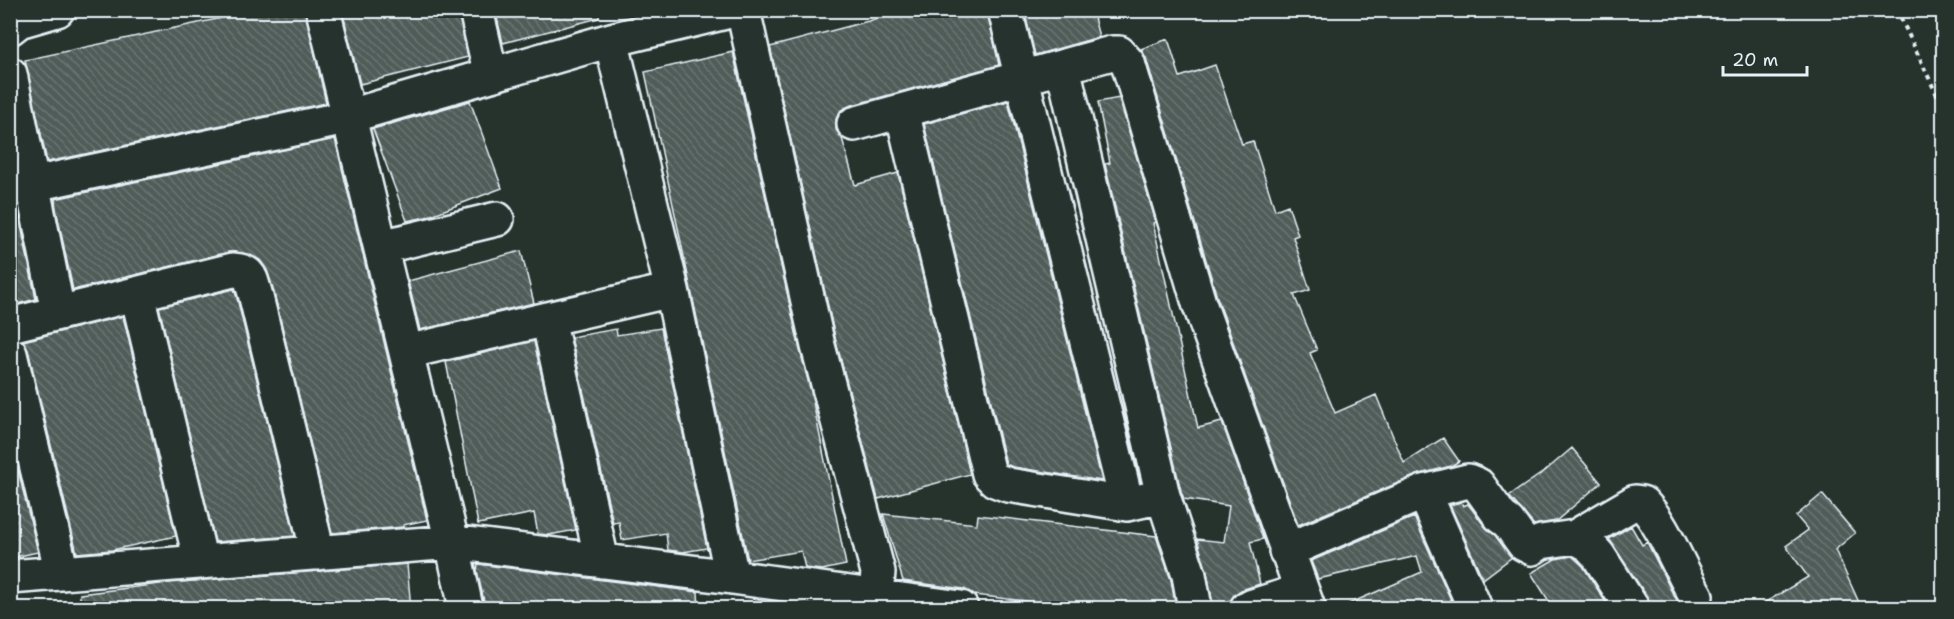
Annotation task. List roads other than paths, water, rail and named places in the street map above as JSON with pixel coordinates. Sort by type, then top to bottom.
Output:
[{"type":"street","points":[[10,28],[19,21],[57,10]]},
{"type":"street","points":[[323,10],[452,542],[466,609]]},
{"type":"street","points":[[476,10],[490,75]]},
{"type":"street","points":[[21,187],[349,116],[611,40],[734,10]]},
{"type":"street","points":[[743,10],[818,346],[878,572],[876,602]]},
{"type":"street","points":[[1005,10],[1126,504]]},
{"type":"street","points":[[611,40],[672,290],[732,577]]},
{"type":"street","points":[[854,124],[1023,82],[1063,67],[1112,53],[1119,53],[1128,63],[1199,303],[1304,600],[1247,609]]},
{"type":"street","points":[[1063,67],[1162,496],[1189,575],[1195,609]]},
{"type":"street","points":[[10,74],[21,187],[58,312]]},
{"type":"street","points":[[1023,82],[1073,112]]},
{"type":"street","points":[[902,111],[989,474],[994,480],[1008,485],[1126,504],[1162,496]]},
{"type":"street","points":[[381,247],[497,219]]},
{"type":"street","points":[[10,325],[233,270],[243,270],[248,274],[255,293],[318,553]]},
{"type":"street","points":[[406,352],[672,290]]},
{"type":"street","points":[[137,294],[201,562]]},
{"type":"street","points":[[548,319],[602,561]]},
{"type":"street","points":[[10,354],[62,573]]},
{"type":"street","points":[[1286,551],[1424,492],[1468,482],[1478,485],[1524,544],[1532,548],[1541,542],[1575,537],[1635,502],[1642,503],[1648,508],[1658,525],[1696,596]]},
{"type":"street","points":[[1424,492],[1475,609]]},
{"type":"street","points":[[1575,537],[1588,544],[1598,555],[1632,609]]},
{"type":"street","points":[[10,578],[452,542],[732,577],[876,602],[961,609]]}]
